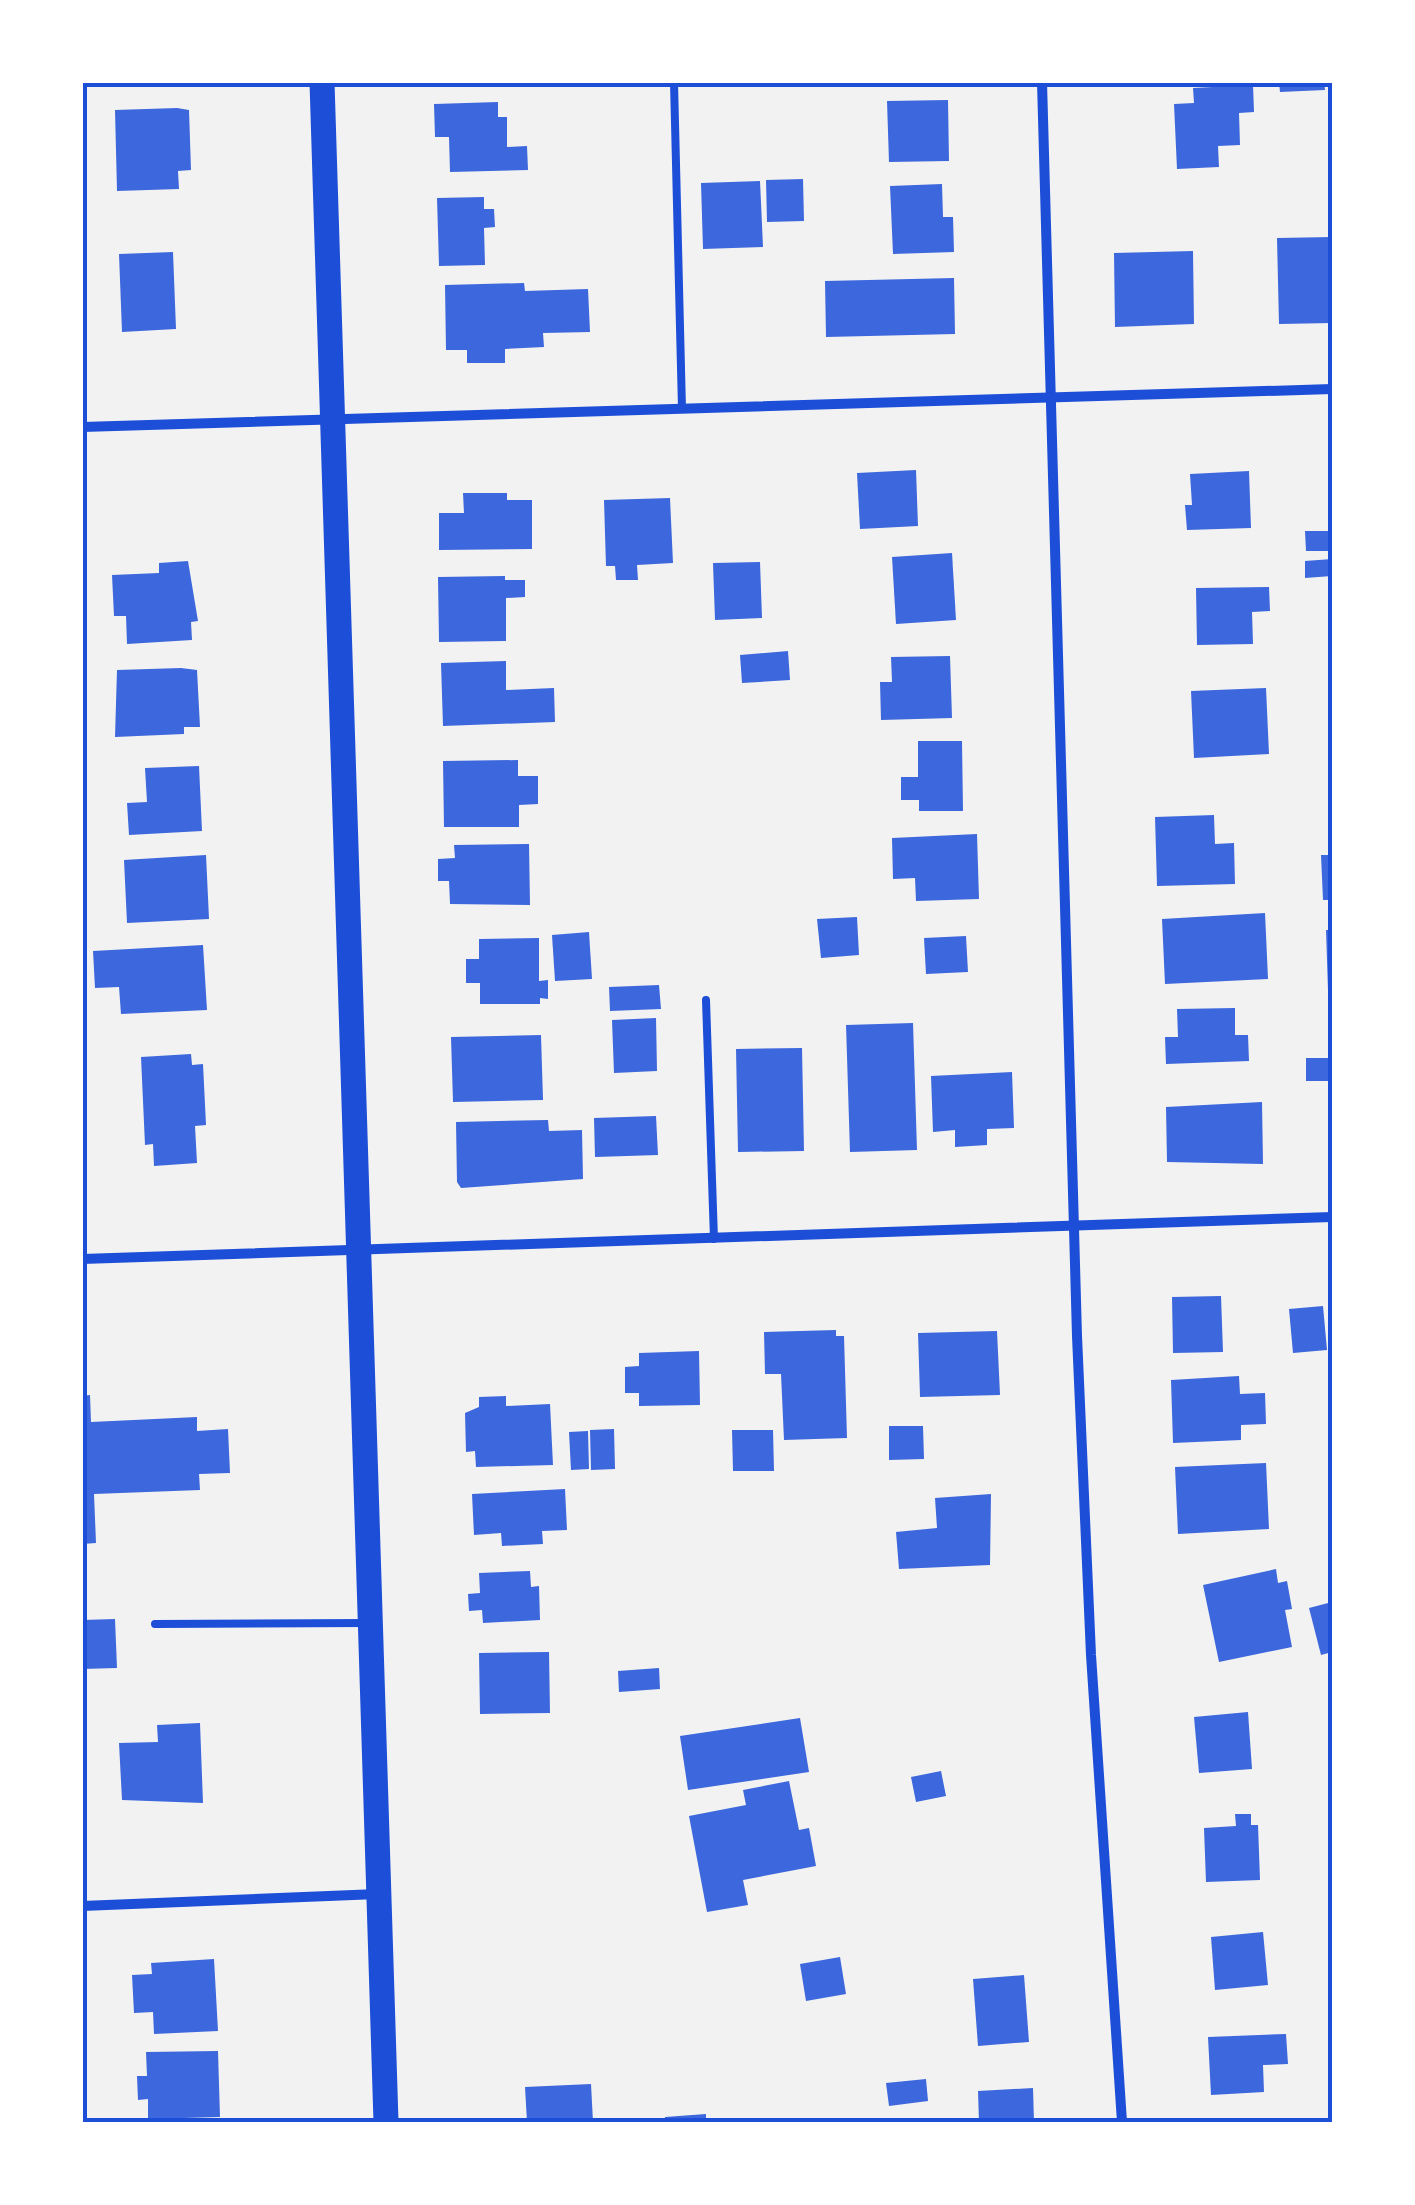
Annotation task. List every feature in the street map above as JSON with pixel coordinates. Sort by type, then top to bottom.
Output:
[{"type":"main road","points":[[322,82],[386,2122]]},
{"type":"street","points":[[1042,82],[1074,1224],[1091,1655],[1122,2122]]},
{"type":"street","points":[[82,426],[1332,389]]},
{"type":"street","points":[[82,1259],[360,1253],[1074,1224],[1332,1218]]},
{"type":"street","points":[[82,1906],[380,1894]]},
{"type":"lane","points":[[674,82],[682,409]]},
{"type":"lane","points":[[706,1000],[714,1238]]},
{"type":"lane","points":[[155,1624],[371,1622]]},
{"type":"building","points":[[1279,82],[1324,82],[1325,90],[1280,92]]},
{"type":"building","points":[[1253,85],[1254,112],[1239,113],[1240,145],[1218,146],[1219,167],[1177,169],[1174,104],[1194,103],[1193,88]]},
{"type":"building","points":[[948,100],[949,161],[889,162],[887,101]]},
{"type":"building","points":[[498,102],[498,117],[507,117],[507,147],[527,146],[528,170],[450,172],[449,137],[435,137],[434,104]]},
{"type":"building","points":[[115,110],[189,110],[191,170],[178,171],[179,189],[117,191]]},
{"type":"building","points":[[803,179],[804,221],[767,222],[766,180]]},
{"type":"building","points":[[760,181],[763,247],[703,249],[701,183]]},
{"type":"building","points":[[942,184],[943,217],[953,217],[954,252],[893,254],[890,186]]},
{"type":"building","points":[[484,197],[484,209],[494,209],[495,227],[484,228],[485,265],[439,266],[437,198]]},
{"type":"building","points":[[1332,237],[1332,323],[1279,324],[1277,238]]},
{"type":"building","points":[[1193,251],[1194,324],[1115,327],[1114,253]]},
{"type":"building","points":[[173,252],[176,329],[122,332],[119,254]]},
{"type":"building","points":[[954,278],[955,334],[826,337],[825,281]]},
{"type":"building","points":[[524,283],[525,291],[588,289],[590,332],[543,333],[544,347],[505,349],[505,363],[467,363],[467,350],[446,350],[445,285]]},
{"type":"building","points":[[916,470],[918,526],[860,529],[857,473]]},
{"type":"building","points":[[1249,471],[1251,528],[1187,530],[1185,505],[1192,505],[1190,474]]},
{"type":"building","points":[[463,493],[507,493],[507,500],[532,500],[532,549],[439,550],[439,513],[464,513]]},
{"type":"building","points":[[670,498],[673,563],[637,565],[638,580],[616,580],[615,566],[606,566],[604,500]]},
{"type":"building","points":[[1305,531],[1332,531],[1332,551],[1306,551]]},
{"type":"building","points":[[952,553],[956,620],[896,624],[892,557]]},
{"type":"building","points":[[1332,559],[1332,576],[1305,578],[1305,561]]},
{"type":"building","points":[[188,561],[198,621],[191,622],[192,640],[127,644],[126,616],[114,616],[112,575],[159,573],[159,563]]},
{"type":"building","points":[[760,562],[762,618],[715,620],[713,563]]},
{"type":"building","points":[[505,576],[505,580],[525,580],[525,597],[506,598],[506,641],[439,642],[438,577]]},
{"type":"building","points":[[1269,587],[1270,611],[1252,612],[1253,644],[1197,645],[1196,588]]},
{"type":"building","points":[[788,651],[790,680],[742,683],[740,655]]},
{"type":"building","points":[[950,656],[952,718],[881,720],[880,682],[892,682],[891,657]]},
{"type":"building","points":[[506,661],[506,690],[554,688],[555,722],[443,726],[441,663]]},
{"type":"building","points":[[117,670],[197,670],[200,727],[184,727],[184,734],[115,737]]},
{"type":"building","points":[[1266,688],[1269,754],[1194,758],[1191,691]]},
{"type":"building","points":[[918,741],[962,741],[963,811],[919,811],[919,800],[901,800],[901,777],[918,777]]},
{"type":"building","points":[[518,760],[518,776],[538,776],[538,804],[519,805],[519,827],[444,827],[443,761]]},
{"type":"building","points":[[199,766],[202,831],[129,835],[127,803],[147,802],[145,768]]},
{"type":"building","points":[[1214,815],[1215,844],[1234,843],[1235,884],[1157,886],[1155,817]]},
{"type":"building","points":[[977,834],[979,899],[916,901],[915,878],[893,879],[892,838]]},
{"type":"building","points":[[529,844],[530,905],[450,904],[449,881],[438,881],[438,859],[455,858],[454,845]]},
{"type":"building","points":[[206,855],[209,919],[127,923],[124,860]]},
{"type":"building","points":[[1321,855],[1332,855],[1332,900],[1323,900]]},
{"type":"building","points":[[1265,913],[1268,979],[1165,984],[1162,919]]},
{"type":"building","points":[[857,917],[859,955],[821,958],[817,919]]},
{"type":"building","points":[[1326,930],[1332,930],[1332,990],[1328,990]]},
{"type":"building","points":[[589,932],[592,979],[555,981],[552,935]]},
{"type":"building","points":[[966,936],[968,972],[926,974],[924,938]]},
{"type":"building","points":[[539,938],[539,981],[548,980],[548,999],[540,998],[540,1004],[480,1004],[480,983],[466,983],[466,959],[479,959],[479,939]]},
{"type":"building","points":[[203,945],[207,1010],[121,1014],[119,987],[95,988],[93,951]]},
{"type":"building","points":[[659,985],[661,1009],[610,1011],[609,987]]},
{"type":"building","points":[[1235,1008],[1235,1035],[1248,1035],[1249,1061],[1166,1064],[1165,1037],[1178,1037],[1177,1009]]},
{"type":"building","points":[[656,1018],[657,1071],[614,1073],[612,1020]]},
{"type":"building","points":[[913,1023],[917,1150],[850,1152],[846,1025]]},
{"type":"building","points":[[541,1035],[543,1100],[453,1102],[451,1037]]},
{"type":"building","points":[[802,1048],[804,1151],[738,1152],[736,1049]]},
{"type":"building","points":[[191,1054],[192,1065],[203,1064],[206,1125],[195,1126],[197,1163],[154,1166],[153,1144],[145,1145],[141,1057]]},
{"type":"building","points":[[1306,1058],[1332,1058],[1332,1081],[1306,1081]]},
{"type":"building","points":[[1012,1072],[1014,1128],[987,1129],[987,1145],[955,1147],[955,1130],[933,1132],[931,1076]]},
{"type":"building","points":[[1262,1102],[1263,1164],[1167,1162],[1166,1107]]},
{"type":"building","points":[[656,1116],[658,1155],[595,1157],[594,1118]]},
{"type":"building","points":[[548,1120],[549,1131],[582,1130],[583,1179],[461,1188],[457,1182],[456,1122]]},
{"type":"building","points":[[1221,1296],[1223,1352],[1173,1353],[1172,1297]]},
{"type":"building","points":[[1323,1306],[1327,1350],[1293,1353],[1289,1309]]},
{"type":"building","points":[[836,1330],[836,1336],[844,1336],[847,1438],[784,1440],[781,1374],[765,1374],[764,1332]]},
{"type":"building","points":[[997,1331],[1000,1395],[920,1397],[918,1333]]},
{"type":"building","points":[[699,1351],[700,1405],[639,1406],[639,1393],[625,1393],[625,1367],[639,1366],[639,1353]]},
{"type":"building","points":[[1239,1376],[1240,1394],[1265,1393],[1266,1424],[1241,1425],[1241,1440],[1173,1443],[1171,1380]]},
{"type":"building","points":[[90,1395],[91,1422],[197,1417],[197,1431],[228,1429],[230,1473],[199,1474],[200,1490],[94,1494],[96,1543],[82,1544],[82,1396]]},
{"type":"building","points":[[506,1396],[506,1406],[550,1404],[553,1465],[476,1467],[475,1451],[466,1452],[465,1413],[479,1407],[479,1397]]},
{"type":"building","points":[[889,1426],[923,1426],[924,1459],[889,1460]]},
{"type":"building","points":[[614,1429],[615,1469],[591,1470],[590,1430]]},
{"type":"building","points":[[732,1430],[773,1430],[774,1471],[733,1471]]},
{"type":"building","points":[[588,1431],[589,1469],[571,1470],[569,1432]]},
{"type":"building","points":[[1266,1463],[1269,1529],[1178,1534],[1175,1467]]},
{"type":"building","points":[[565,1489],[567,1530],[542,1531],[543,1544],[502,1546],[501,1533],[474,1535],[472,1494]]},
{"type":"building","points":[[991,1494],[990,1565],[899,1569],[896,1532],[937,1528],[935,1498]]},
{"type":"building","points":[[1276,1569],[1278,1583],[1287,1581],[1292,1609],[1285,1610],[1292,1647],[1219,1662],[1203,1585]]},
{"type":"building","points":[[530,1571],[531,1587],[539,1586],[540,1620],[483,1623],[482,1610],[469,1611],[468,1594],[480,1593],[479,1573]]},
{"type":"building","points":[[1332,1602],[1332,1652],[1321,1655],[1309,1608]]},
{"type":"building","points":[[115,1619],[117,1668],[82,1669],[82,1620]]},
{"type":"building","points":[[549,1652],[550,1713],[480,1714],[479,1653]]},
{"type":"building","points":[[659,1668],[660,1689],[619,1692],[618,1671]]},
{"type":"building","points":[[1248,1712],[1252,1769],[1199,1773],[1194,1717]]},
{"type":"building","points":[[800,1718],[809,1772],[688,1790],[680,1736]]},
{"type":"building","points":[[200,1723],[203,1803],[122,1800],[119,1743],[158,1742],[157,1725]]},
{"type":"building","points":[[941,1771],[946,1796],[916,1802],[911,1777]]},
{"type":"building","points":[[789,1781],[799,1830],[809,1828],[816,1866],[743,1880],[748,1905],[707,1912],[689,1816],[746,1805],[743,1790]]},
{"type":"building","points":[[1235,1814],[1251,1814],[1251,1825],[1258,1825],[1260,1880],[1206,1882],[1204,1828],[1236,1826]]},
{"type":"building","points":[[1263,1932],[1268,1985],[1215,1990],[1211,1937]]},
{"type":"building","points":[[840,1957],[846,1994],[806,2001],[800,1964]]},
{"type":"building","points":[[214,1959],[218,2031],[154,2034],[153,2012],[134,2013],[132,1975],[152,1974],[151,1963]]},
{"type":"building","points":[[1024,1975],[1029,2042],[978,2046],[973,1979]]},
{"type":"building","points":[[1286,2034],[1288,2064],[1263,2065],[1264,2092],[1211,2095],[1208,2037]]},
{"type":"building","points":[[218,2051],[220,2117],[148,2119],[148,2099],[138,2100],[137,2076],[147,2076],[146,2052]]},
{"type":"building","points":[[926,2079],[928,2101],[889,2106],[886,2083]]},
{"type":"building","points":[[591,2084],[593,2122],[527,2122],[525,2087]]},
{"type":"building","points":[[1033,2088],[1034,2122],[979,2122],[978,2091]]},
{"type":"building","points":[[706,2114],[706,2122],[665,2122],[665,2117]]}]
